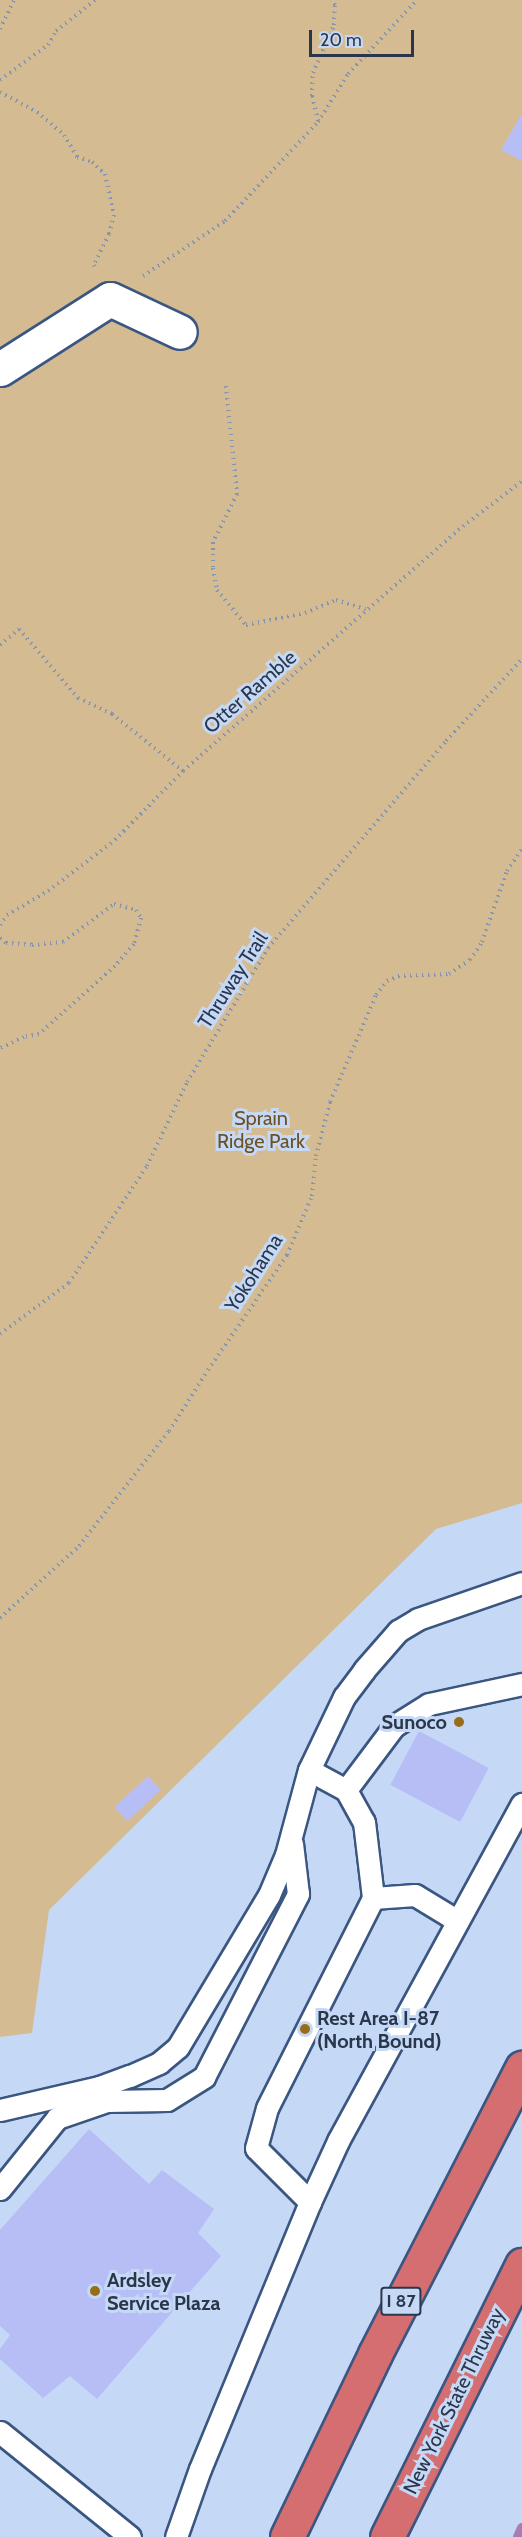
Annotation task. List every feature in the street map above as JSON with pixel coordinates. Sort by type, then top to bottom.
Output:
[{"type":"highway","name":"I 87","points":[[286,2537],[375,2354],[522,2068]]},
{"type":"highway","name":"New York State Thruway","points":[[387,2537],[522,2265]]},
{"type":"street","points":[[0,369],[110,299],[180,332]]},
{"type":"lane","points":[[0,2110],[99,2087],[159,2063],[178,2047],[268,1895],[286,1855],[309,1770],[344,1697],[364,1670],[398,1631],[418,1619],[522,1583]]},
{"type":"lane","points":[[346,1790],[394,1726],[429,1704],[522,1684]]},
{"type":"lane","points":[[309,1770],[346,1790],[364,1822],[373,1898],[267,2108],[256,2148],[310,2202]]},
{"type":"lane","points":[[176,2537],[200,2469],[310,2202],[338,2141],[522,1804]]},
{"type":"lane","points":[[0,2189],[57,2118],[107,2102],[167,2100],[204,2077],[298,1894],[291,1834]]},
{"type":"lane","points":[[373,1898],[415,1895],[459,1921]]},
{"type":"lane","points":[[0,2432],[121,2534]]},
{"type":"path","points":[[0,29],[14,0]]},
{"type":"path","points":[[0,80],[48,45],[56,31],[95,0]]},
{"type":"path","points":[[318,122],[312,96],[313,73],[334,25],[335,5],[331,0]]},
{"type":"path","points":[[0,92],[37,112],[64,135],[77,157],[92,162],[105,174],[114,216],[109,234],[94,265],[98,276],[107,286],[110,299],[225,221],[318,122],[348,74],[417,0]]},
{"type":"path","points":[[226,386],[237,494],[213,542],[213,568],[217,590],[246,624],[305,613],[336,600],[367,609]]},
{"type":"path","name":"Otter Ramble","points":[[0,925],[7,915],[48,891],[116,840],[183,771],[458,530],[522,481]]},
{"type":"path","points":[[0,645],[19,629],[78,698],[112,714],[183,771]]},
{"type":"path","name":"Thruway Trail","points":[[0,1334],[69,1283],[147,1166],[187,1082],[268,948],[446,741],[522,659]]},
{"type":"path","name":"Yokohama","points":[[0,1618],[79,1546],[170,1431],[208,1370],[287,1255],[312,1196],[315,1156],[330,1102],[376,995],[387,981],[398,976],[449,974],[470,960],[482,942],[507,871],[522,849]]},
{"type":"path","points":[[0,938],[6,943],[32,945],[63,942],[114,904],[136,910],[141,918],[134,944],[115,966],[39,1034],[24,1037],[0,1048]]},
{"type":"green space","name":"Sprain Ridge Park","points":[[0,0],[522,0],[522,1503],[436,1529],[49,1910],[32,2033],[0,2037]]},
{"type":"building","points":[[522,113],[522,161],[501,150]]},
{"type":"building","points":[[419,1731],[489,1768],[460,1822],[390,1785]]},
{"type":"building","points":[[148,1776],[161,1790],[127,1821],[114,1807]]},
{"type":"building","name":"Ardsley Service Plaza","points":[[89,2129],[149,2184],[162,2170],[214,2209],[198,2233],[221,2256],[97,2399],[70,2376],[43,2398],[0,2359],[0,2349],[10,2335],[0,2326],[0,2230]]},
{"type":"waterway","points":[[518,2537],[522,2528]]},
{"type":"place","name":"Sunoco","points":[[459,1722]]},
{"type":"place","name":"Rest Area I-87 (North Bound)","points":[[305,2029]]},
{"type":"place","name":"Ardsley Service Plaza","points":[[95,2291]]}]
